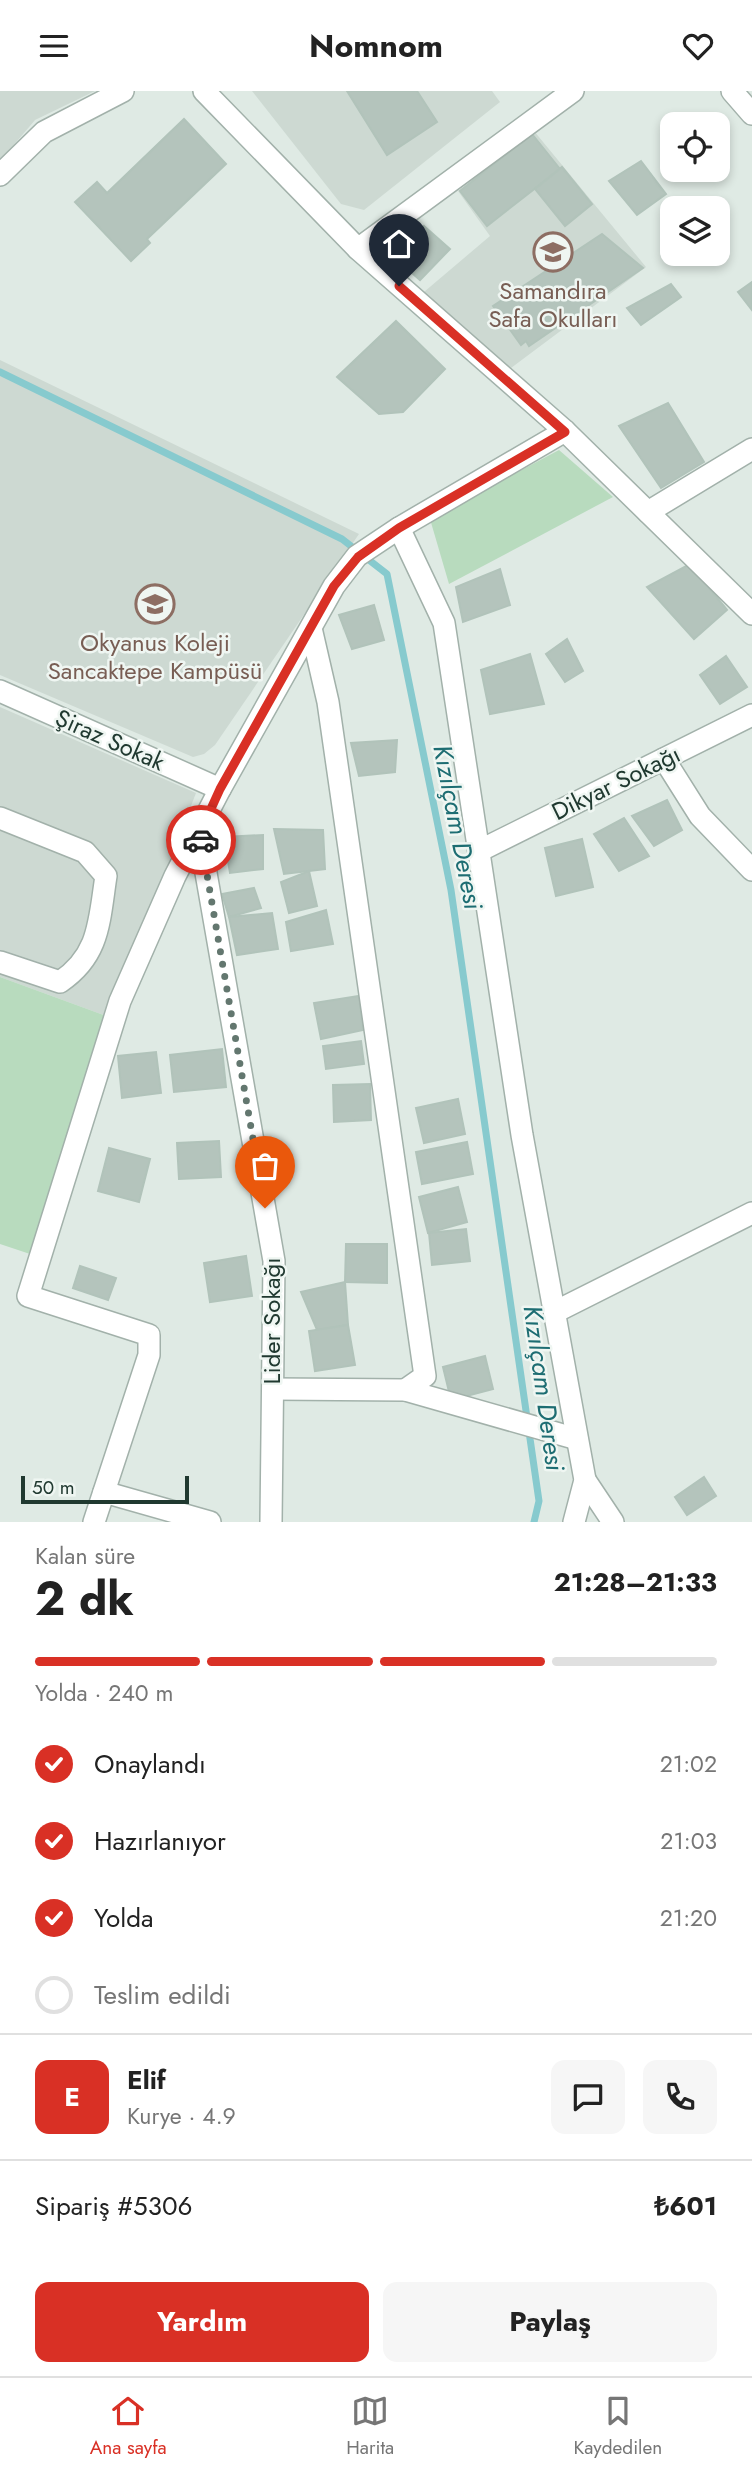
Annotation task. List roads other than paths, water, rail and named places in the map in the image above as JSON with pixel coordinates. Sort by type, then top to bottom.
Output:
[{"type":"street","points":[[0,175],[44,132],[123,91]]},
{"type":"street","points":[[204,91],[358,249],[565,432],[752,614]]},
{"type":"street","points":[[358,249],[573,91]]},
{"type":"street","points":[[732,91],[752,114]]},
{"type":"street","points":[[94,1522],[149,1356],[149,1335],[28,1296],[120,1001],[175,876],[200,833],[220,789],[334,586],[366,551],[399,528],[565,432]]},
{"type":"street","points":[[648,512],[752,449]]},
{"type":"street","points":[[399,528],[444,623],[522,1135],[584,1480],[574,1522]]},
{"type":"street","points":[[311,628],[328,702],[425,1376],[405,1390]]},
{"type":"street","name":"Şiraz Sokak","points":[[0,691],[220,789]]},
{"type":"street","name":"Dikyar Sokağı","points":[[479,851],[752,715]]},
{"type":"street","points":[[664,759],[699,816],[752,870]]},
{"type":"street","points":[[0,818],[85,852],[106,876],[97,929],[80,968],[60,982],[0,962]]},
{"type":"street","name":"Lider Sokağı","points":[[200,833],[274,1261],[271,1522]]},
{"type":"street","points":[[555,1312],[752,1213]]},
{"type":"street","points":[[273,1389],[405,1390],[577,1439]]},
{"type":"street","points":[[584,1480],[613,1522]]},
{"type":"street","points":[[104,1492],[210,1522]]},
{"type":"waterway","name":"Kızılçam Deresi","points":[[0,372],[342,539],[387,574],[451,890],[539,1501],[534,1522]]},
{"type":"place","name":"Samandıra Safa Okulları","points":[[553,252]]},
{"type":"place","name":"Okyanus Koleji Sancaktepe Kampüsü","points":[[155,604]]}]
